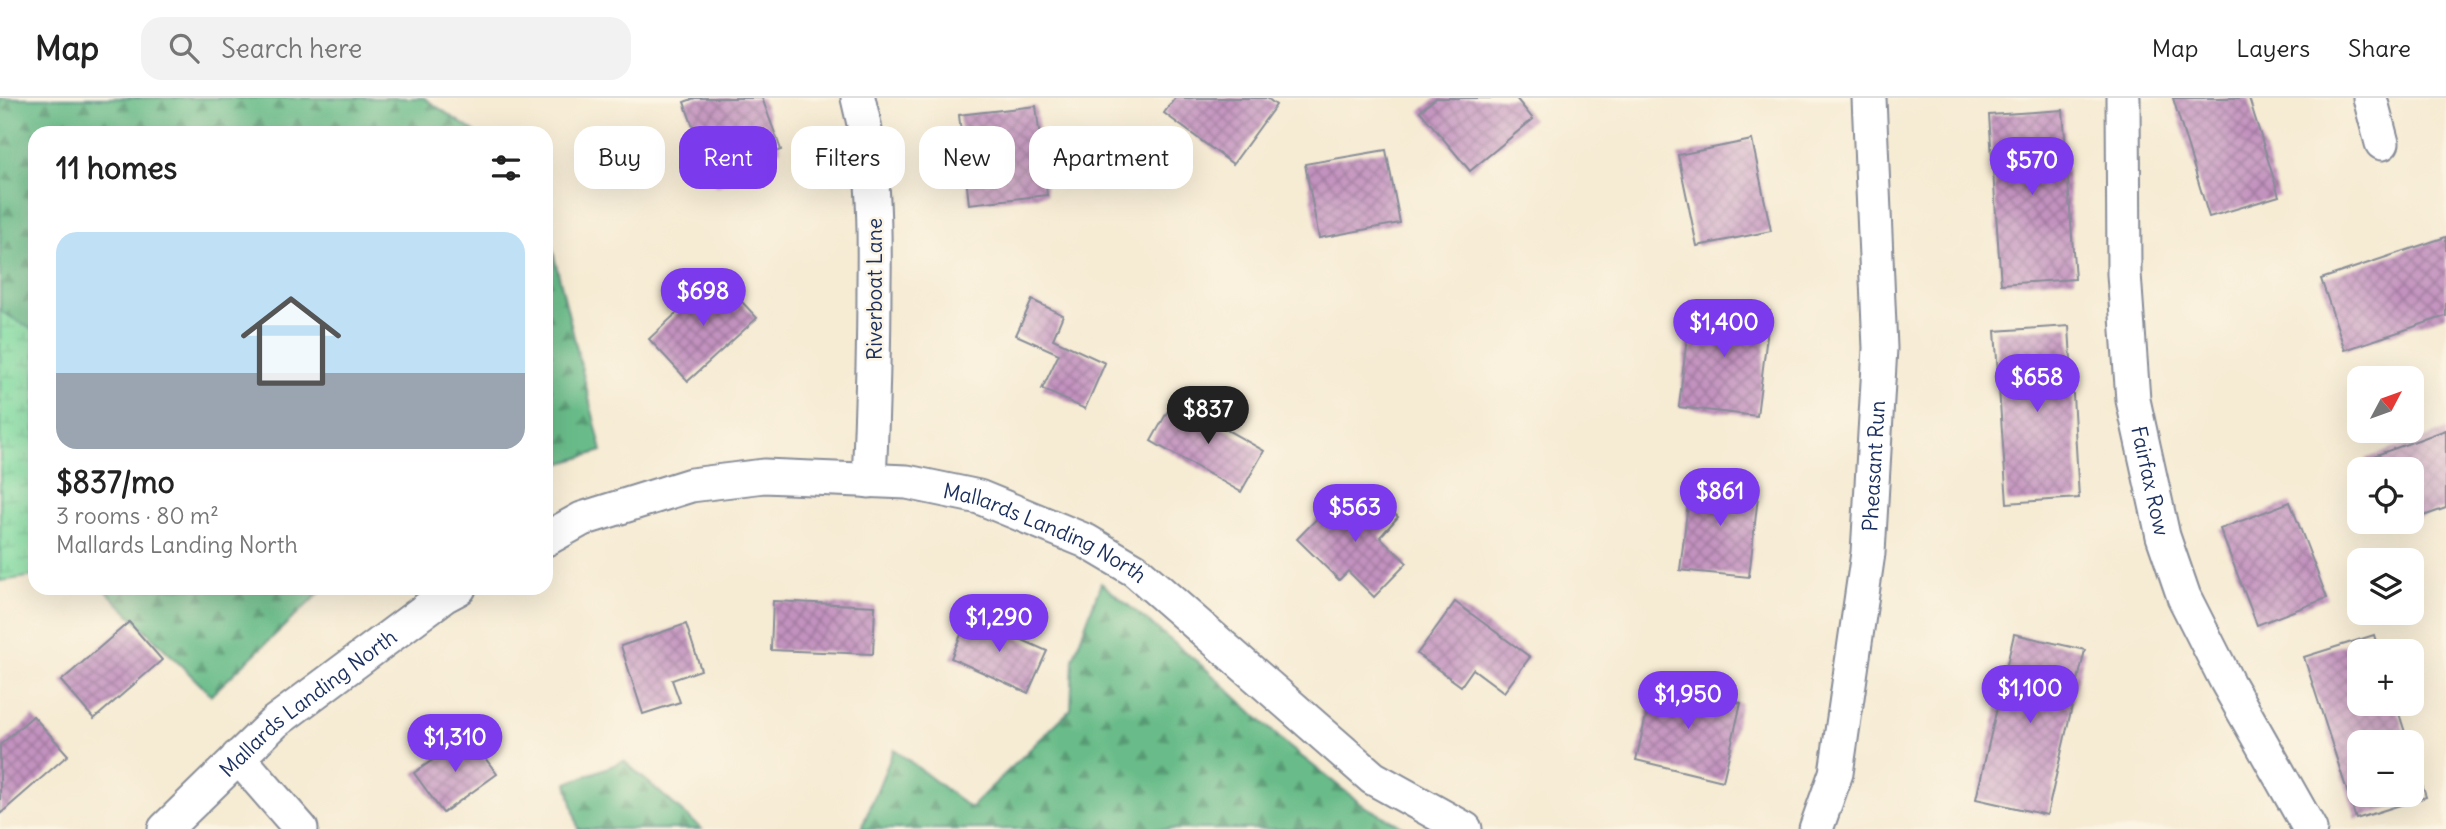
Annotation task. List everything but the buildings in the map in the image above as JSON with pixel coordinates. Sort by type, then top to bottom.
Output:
[{"type":"street","name":"Riverboat Lane","points":[[858,98],[865,124],[874,207],[874,373],[869,481]]},
{"type":"street","name":"Pheasant Run","points":[[1816,829],[1836,773],[1868,553],[1880,348],[1869,98]]},
{"type":"street","name":"Fairfax Row","points":[[2123,98],[2124,274],[2133,400],[2163,536],[2183,597],[2310,829]]},
{"type":"street","points":[[2370,98],[2382,143]]},
{"type":"street","name":"Mallards Landing North","points":[[553,535],[582,519],[691,485],[764,476],[907,482],[979,497],[1086,541],[1135,570],[1373,778],[1465,829]]},
{"type":"street","name":"Mallards Landing North","points":[[165,829],[275,722],[446,595]]},
{"type":"street","points":[[238,757],[301,829]]},
{"type":"green space","points":[[0,98],[424,98],[466,126],[28,126],[28,541],[0,573]]},
{"type":"green space","points":[[553,252],[602,451],[553,466]]},
{"type":"green space","points":[[0,311],[28,327],[28,577],[0,581]]},
{"type":"green space","points":[[1101,583],[1206,669],[1287,745],[1364,806],[1407,829],[861,829],[894,749],[970,808],[1071,709],[1073,659]]},
{"type":"green space","points":[[110,595],[318,595],[211,695]]},
{"type":"green space","points":[[624,761],[702,829],[578,829],[567,783]]}]
